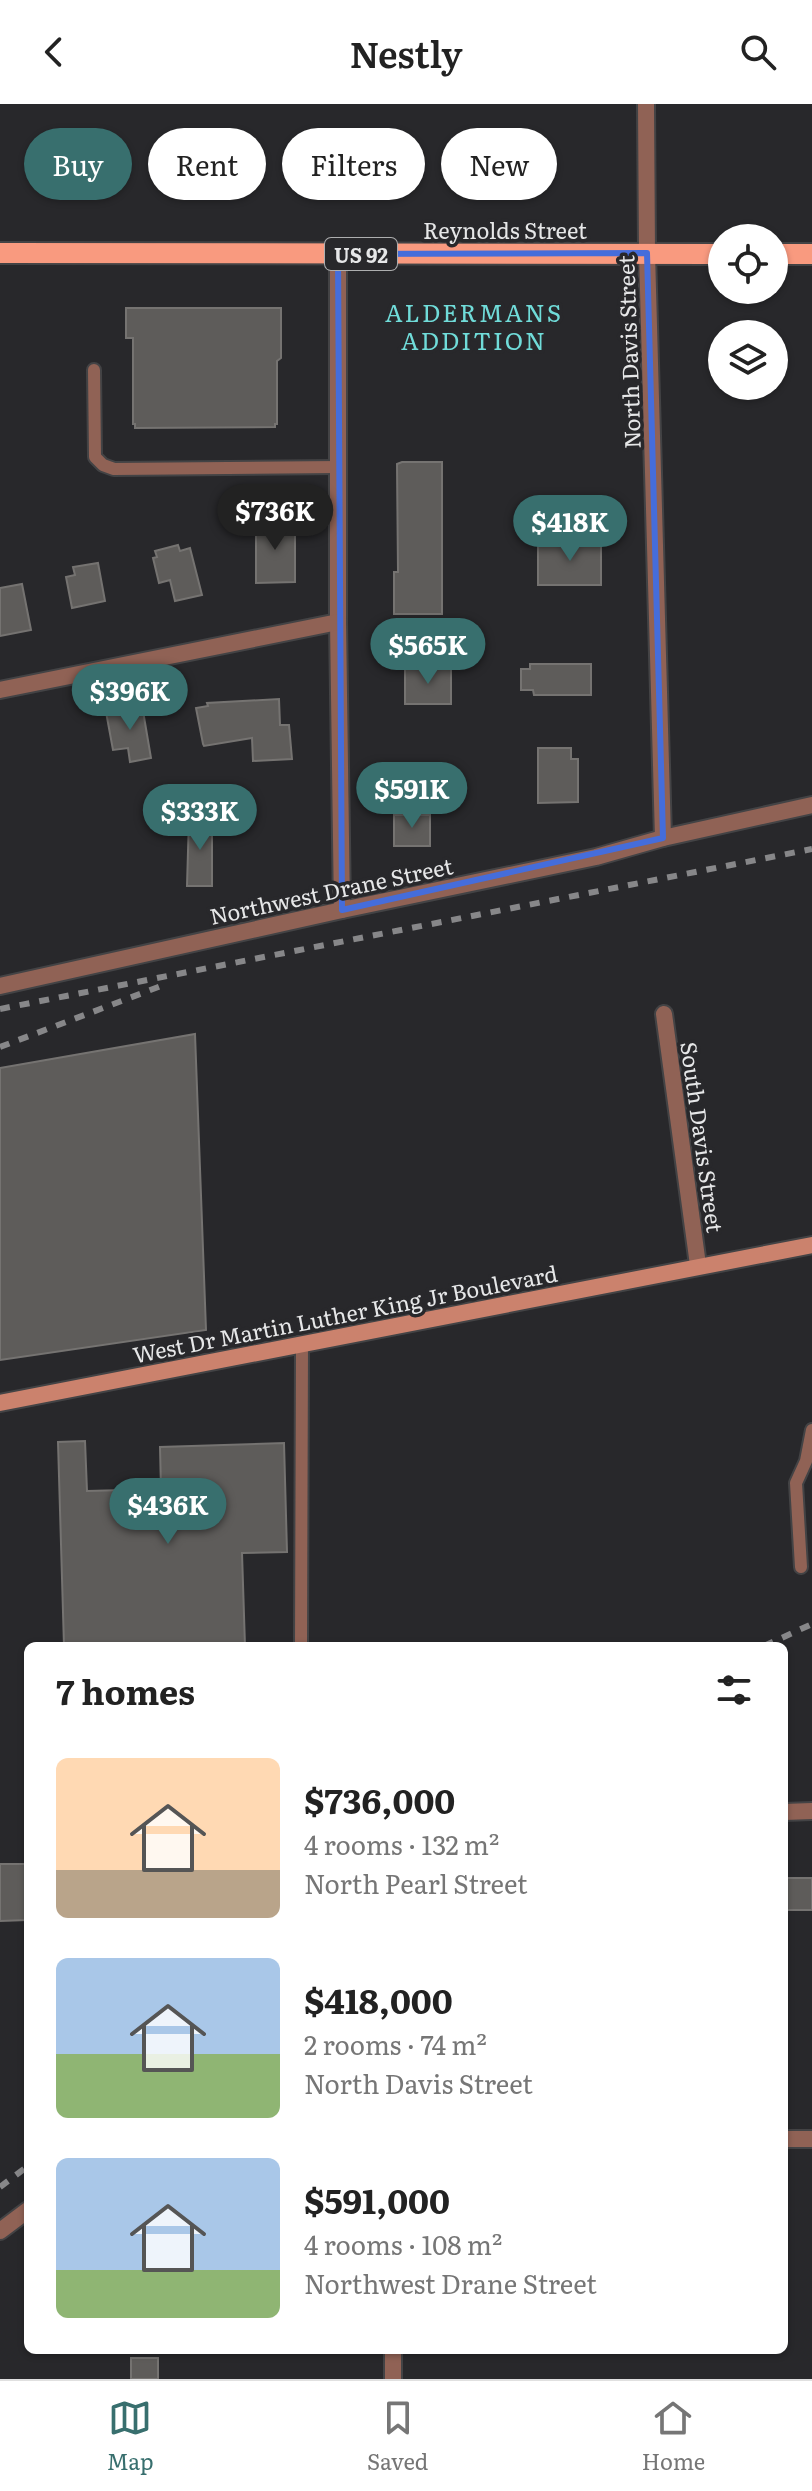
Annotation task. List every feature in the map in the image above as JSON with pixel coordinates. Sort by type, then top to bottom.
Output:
[{"type":"main road","name":"Reynolds Street","points":[[0,253],[708,254]]},
{"type":"main road","points":[[788,254],[812,254]]},
{"type":"street","name":"North Davis Street","points":[[646,104],[647,253],[663,838]]},
{"type":"street","points":[[338,254],[342,910]]},
{"type":"street","points":[[0,690],[338,622]]},
{"type":"street","name":"Northwest Drane Street","points":[[0,986],[596,857],[663,838],[812,805]]},
{"type":"street","name":"South Davis Street","points":[[664,1014],[698,1265]]},
{"type":"street","name":"West Dr Martin Luther King Jr Boulevard","points":[[0,1403],[812,1245]]},
{"type":"street","points":[[788,1812],[812,1811]]},
{"type":"street","points":[[788,2139],[812,2139]]},
{"type":"street","points":[[0,2231],[24,2213]]},
{"type":"street","points":[[393,2354],[393,2379]]},
{"type":"lane","points":[[94,370],[95,457],[103,465],[114,469],[338,467]]},
{"type":"lane","points":[[301,1642],[302,1344]]},
{"type":"lane","points":[[801,1567],[796,1483],[806,1461],[812,1430]]},
{"type":"highlighted area","points":[[647,253],[663,838],[342,910],[338,254]]},
{"type":"building","points":[[126,308],[281,308],[281,358],[277,361],[275,427],[135,428],[133,338],[126,338]]},
{"type":"building","points":[[442,462],[442,614],[394,614],[394,572],[398,572],[397,464]]},
{"type":"building","points":[[256,522],[295,522],[295,582],[256,583]]},
{"type":"building","points":[[538,541],[601,541],[601,585],[538,585]]},
{"type":"building","points":[[178,545],[180,551],[190,548],[202,595],[175,601],[170,580],[159,583],[153,558],[157,557],[155,551]]},
{"type":"building","points":[[98,563],[105,601],[72,608],[66,577],[75,575],[73,567]]},
{"type":"building","points":[[22,584],[31,630],[0,636],[0,588]]},
{"type":"building","points":[[530,664],[591,664],[591,695],[534,695],[533,690],[521,690],[521,669],[530,669]]},
{"type":"building","points":[[451,668],[451,704],[405,704],[405,669]]},
{"type":"building","points":[[279,699],[280,725],[289,725],[292,759],[253,761],[252,738],[204,746],[196,708],[208,706],[207,703]]},
{"type":"building","points":[[142,705],[151,758],[130,762],[128,748],[113,750],[106,712]]},
{"type":"building","points":[[538,748],[571,748],[571,759],[578,759],[578,802],[538,803]]},
{"type":"building","points":[[394,815],[430,815],[430,846],[394,846]]},
{"type":"building","points":[[189,817],[210,817],[212,820],[212,886],[187,886]]},
{"type":"building","points":[[195,1034],[206,1330],[0,1360],[0,1068]]},
{"type":"building","points":[[85,1441],[87,1491],[161,1489],[160,1447],[284,1443],[287,1552],[242,1553],[245,1642],[64,1642],[58,1442]]},
{"type":"building","points":[[0,1864],[24,1864],[24,1920],[0,1921]]},
{"type":"building","points":[[788,1878],[812,1878],[812,1910],[788,1910]]},
{"type":"building","points":[[131,2358],[158,2358],[158,2379],[131,2379]]},
{"type":"railway","points":[[0,1009],[812,849]]},
{"type":"railway","points":[[0,1047],[161,986]]},
{"type":"railway","points":[[773,1642],[812,1624]]},
{"type":"railway","points":[[0,2187],[24,2169]]},
{"type":"district","name":"ALDERMANS ADDITION","points":[[474,325]]}]
